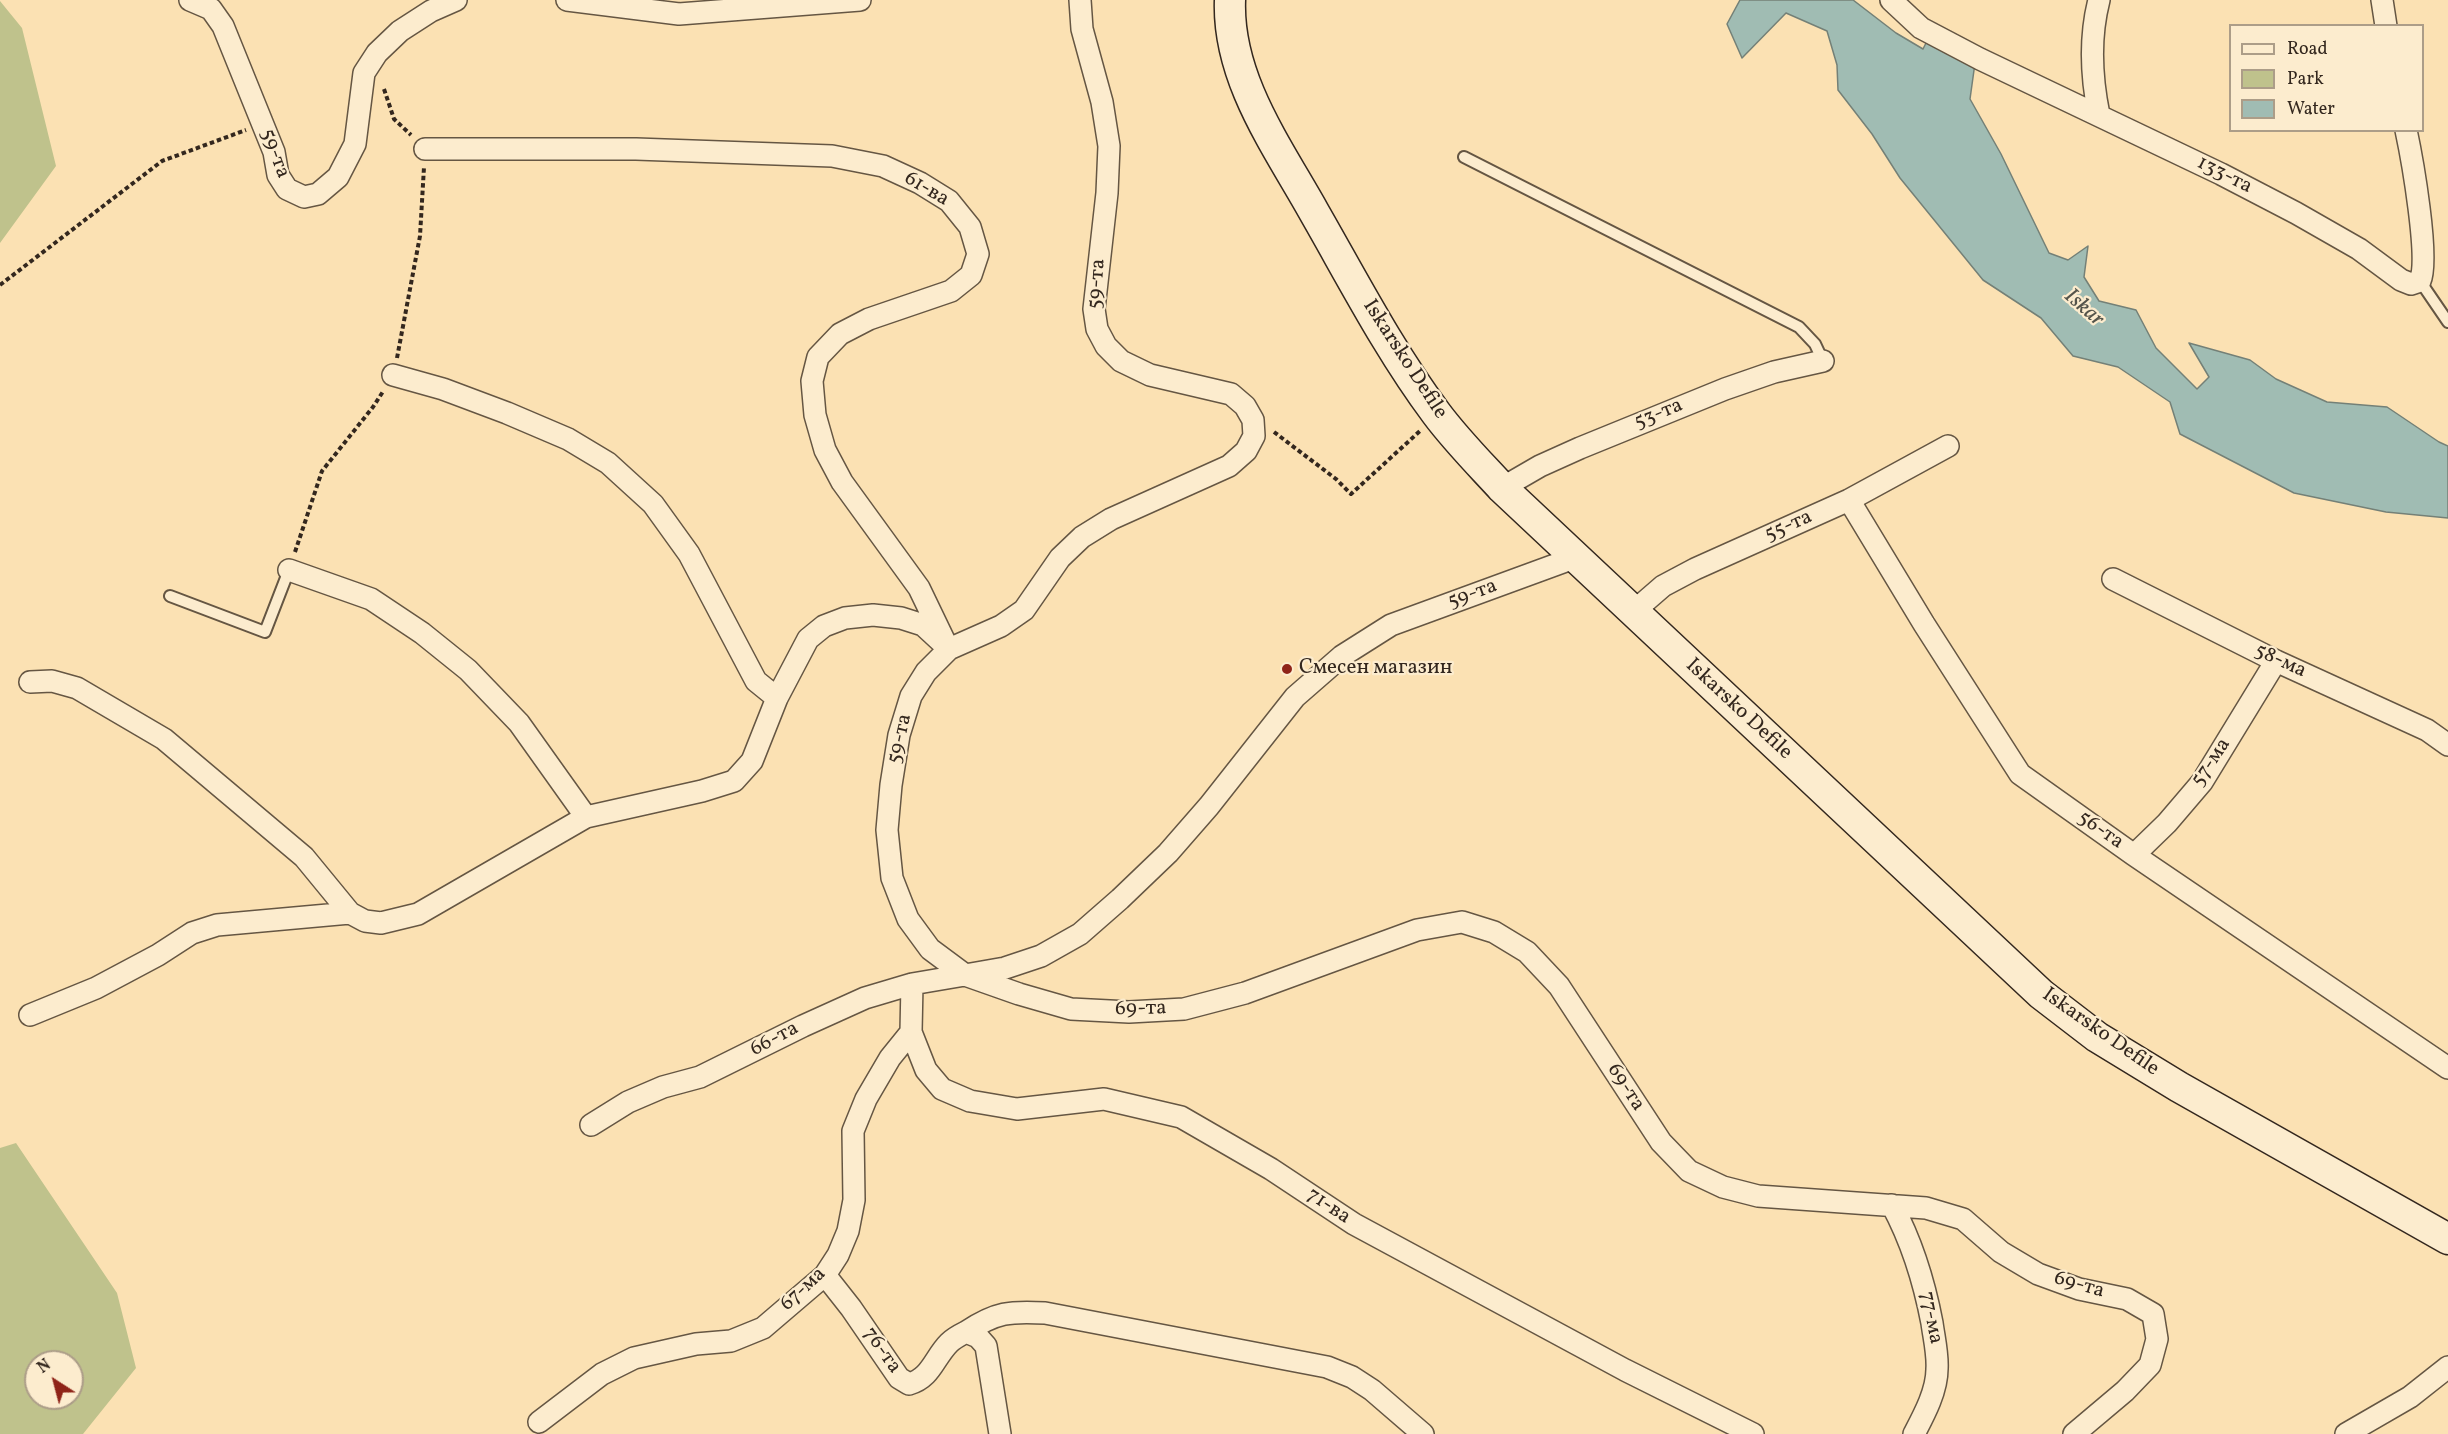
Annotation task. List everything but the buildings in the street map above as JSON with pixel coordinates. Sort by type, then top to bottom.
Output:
[{"type":"main road","name":"Iskarsko Defile","points":[[1230,0],[1229,24],[1236,61],[1249,94],[1405,368],[1437,415],[1502,488],[1574,558],[2042,994],[2097,1037],[2179,1087],[2446,1237]]},
{"type":"street","name":"59-та","points":[[190,0],[211,9],[223,26],[274,152],[278,175],[287,189],[304,197],[318,194],[338,177],[355,144],[364,73],[377,53],[400,31],[431,11],[456,0]]},
{"type":"street","points":[[567,0],[639,11],[679,14],[860,0]]},
{"type":"street","name":"59-та","points":[[1080,0],[1082,29],[1102,102],[1108,146],[1107,193],[1094,309],[1097,328],[1106,346],[1121,361],[1150,375],[1231,394],[1245,406],[1253,420],[1254,436],[1246,451],[1229,466],[1111,519],[1082,537],[1060,558],[1024,610],[1001,626],[949,649],[926,672],[911,696],[899,735],[887,830],[892,878],[908,919],[930,949],[965,975],[1005,968],[1041,956],[1080,934],[1168,853],[1209,806],[1295,697],[1342,656],[1391,625],[1574,558]]},
{"type":"street","name":"133-та","points":[[1891,0],[1921,27],[1980,59],[2222,174],[2359,249],[2401,280],[2412,284],[2420,281]]},
{"type":"street","points":[[2099,0],[2092,36],[2091,79],[2099,115]]},
{"type":"street","points":[[2382,0],[2386,24]]},
{"type":"street","points":[[2406,132],[2423,246],[2424,274],[2420,281]]},
{"type":"street","name":"61-ва","points":[[425,150],[636,149],[832,156],[883,166],[920,183],[949,201],[970,227],[973,236],[978,254],[971,276],[951,291],[869,319],[840,334],[818,357],[812,381],[815,416],[825,450],[842,482],[919,588],[949,649]]},
{"type":"street","name":"53-та","points":[[1502,488],[1580,448],[1725,389],[1774,372],[1823,361]]},
{"type":"street","points":[[393,375],[444,389],[507,413],[568,439],[608,463],[653,504],[689,554],[756,681],[777,698]]},
{"type":"street","name":"55-та","points":[[1633,612],[1663,586],[1695,569],[1850,500],[1948,447]]},
{"type":"street","name":"56-та","points":[[1850,500],[1924,624],[2020,774],[2134,855],[2448,1068]]},
{"type":"street","points":[[289,570],[371,600],[422,633],[468,670],[519,723],[586,817]]},
{"type":"street","name":"58-ма","points":[[2113,579],[2276,662],[2427,730],[2448,745]]},
{"type":"street","points":[[30,682],[52,681],[77,688],[164,739],[304,857],[350,913],[365,921],[381,923],[418,914],[586,817],[702,791],[734,781],[752,761],[777,698],[808,639],[824,626],[845,618],[873,615],[901,618],[923,625],[949,649]]},
{"type":"street","name":"57-ма","points":[[2134,855],[2167,823],[2202,782],[2276,662]]},
{"type":"street","points":[[30,1015],[96,988],[158,955],[192,933],[217,925],[350,913]]},
{"type":"street","name":"69-та","points":[[965,975],[1071,1009],[1129,1012],[1184,1009],[1245,993],[1417,930],[1462,922],[1494,932],[1527,952],[1559,986],[1661,1142],[1689,1171],[1723,1187],[1758,1196],[1892,1204],[1926,1208],[1963,1219],[2001,1252],[2038,1274],[2079,1289],[2127,1299],[2153,1314],[2157,1339],[2150,1365],[2125,1391],[2074,1434]]},
{"type":"street","name":"66-та","points":[[591,1125],[628,1102],[663,1087],[700,1077],[865,998],[912,984],[965,975]]},
{"type":"street","points":[[911,1032],[912,984]]},
{"type":"street","name":"67-ма","points":[[539,1422],[602,1374],[634,1358],[696,1344],[731,1341],[763,1328],[825,1275],[838,1255],[848,1231],[854,1200],[853,1131],[866,1099],[890,1058],[911,1032]]},
{"type":"street","name":"71-ва","points":[[911,1032],[926,1070],[942,1089],[970,1101],[1017,1109],[1104,1099],[1181,1118],[1271,1169],[1363,1230],[1625,1371],[1753,1434]]},
{"type":"street","name":"77-ма","points":[[1892,1204],[1905,1229],[1918,1263],[1935,1343],[1938,1370],[1930,1398],[1914,1434]]},
{"type":"street","name":"76-та","points":[[825,1275],[851,1308],[899,1378],[909,1384],[921,1381],[951,1341],[966,1332]]},
{"type":"street","points":[[966,1332],[997,1314],[1014,1311],[1045,1313],[1287,1358],[1327,1367],[1352,1377],[1372,1390],[1423,1434]]},
{"type":"street","points":[[966,1332],[978,1337],[986,1346],[1000,1434]]},
{"type":"street","points":[[2374,1434],[2410,1397],[2448,1367]]},
{"type":"street","points":[[2346,1434],[2410,1397]]},
{"type":"lane","points":[[1464,156],[1799,327],[1815,344],[1823,361]]},
{"type":"lane","points":[[2420,281],[2448,322]]},
{"type":"lane","points":[[170,596],[265,632],[289,570]]},
{"type":"path","points":[[377,53],[385,95],[394,120],[425,150]]},
{"type":"path","points":[[0,285],[162,161],[263,124]]},
{"type":"path","points":[[1251,417],[1288,441],[1336,479],[1351,494],[1437,415]]},
{"type":"green space","points":[[0,1],[22,28],[56,166],[0,243]]},
{"type":"green space","points":[[16,1143],[117,1293],[136,1368],[83,1434],[0,1434],[0,1148]]},
{"type":"water","name":"Iskar","points":[[1740,0],[1853,0],[1896,33],[1923,49],[1928,39],[1975,63],[1970,99],[2001,154],[2049,253],[2068,260],[2088,246],[2084,277],[2099,301],[2136,310],[2156,348],[2197,389],[2209,377],[2189,343],[2250,360],[2276,379],[2327,402],[2387,407],[2448,446],[2448,518],[2386,512],[2294,493],[2180,434],[2170,402],[2118,367],[2073,356],[2041,318],[1983,280],[1900,178],[1872,134],[1838,90],[1837,65],[1827,31],[1786,13],[1742,58],[1727,24]]},
{"type":"place","name":"Смесен магазин","points":[[1287,669]]}]
